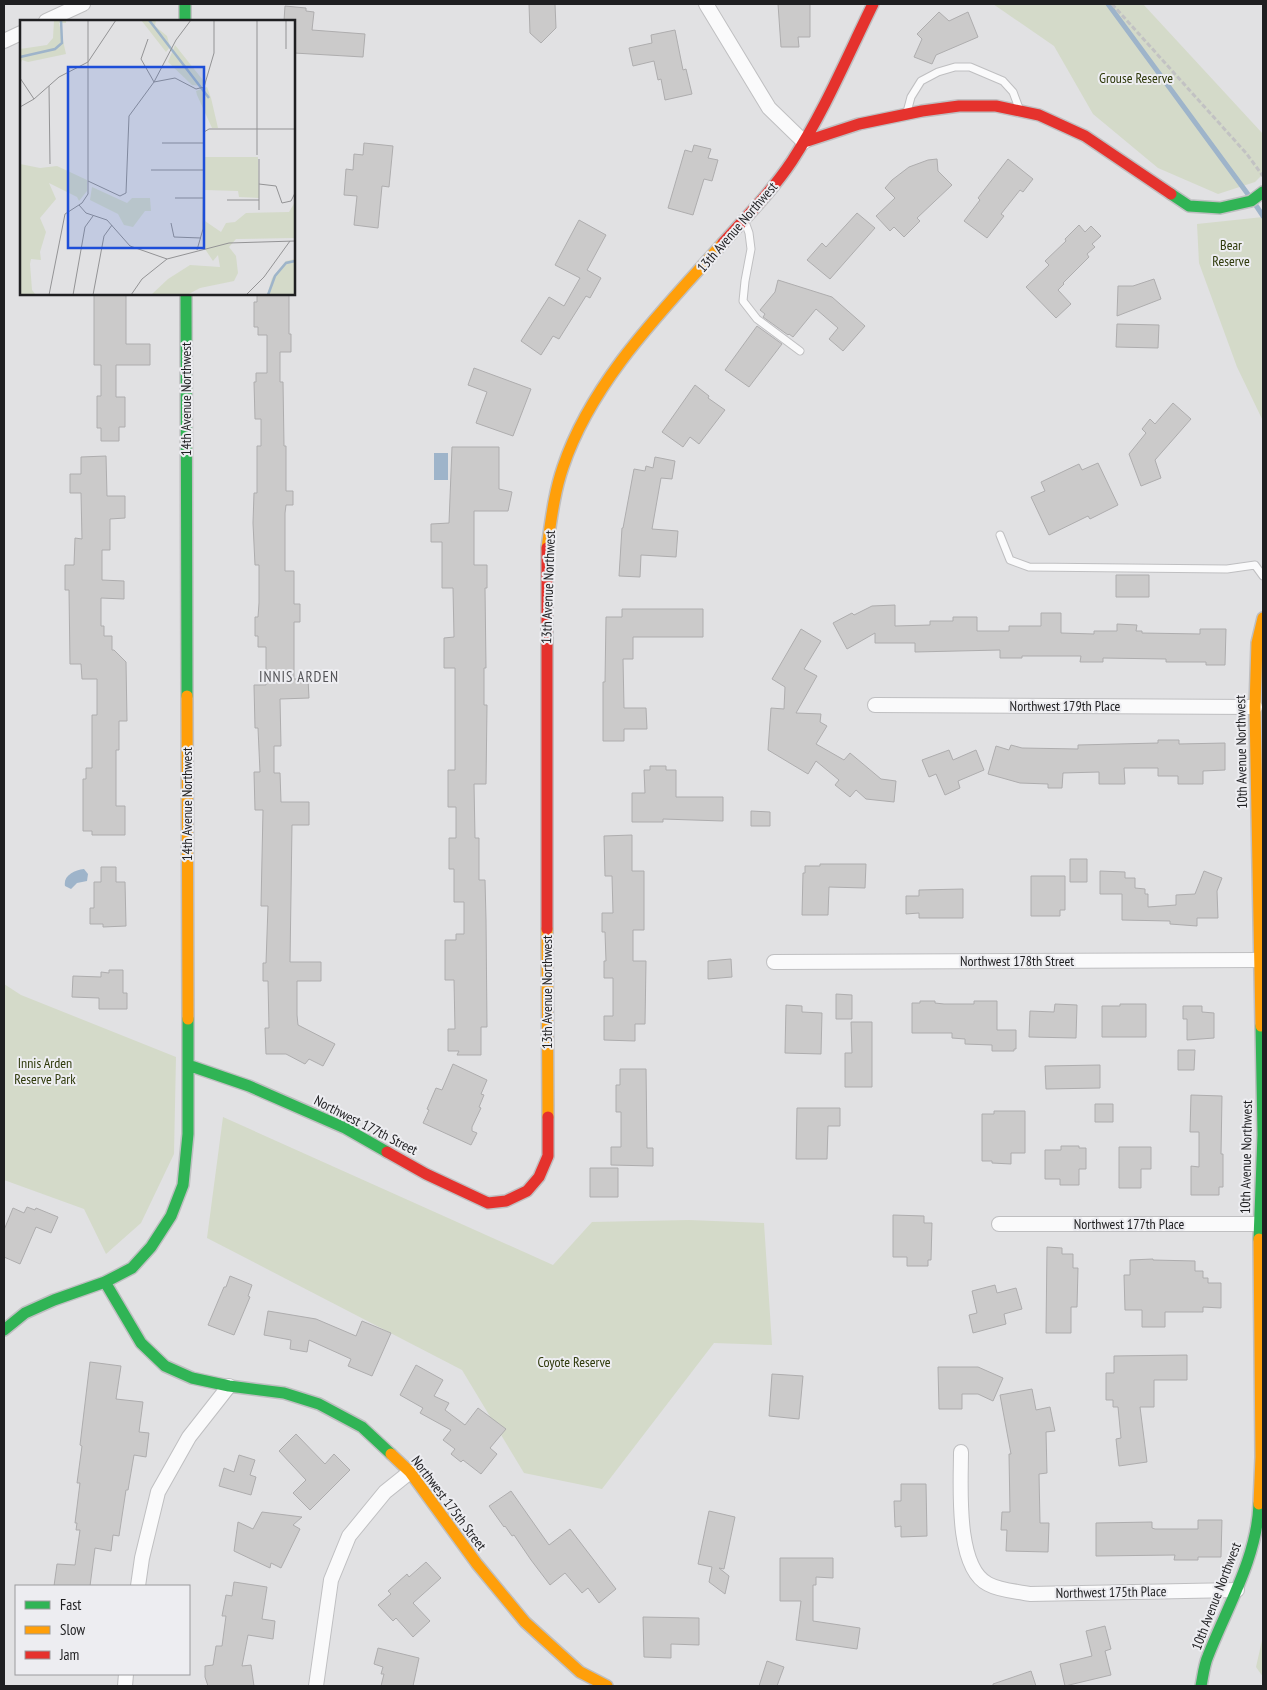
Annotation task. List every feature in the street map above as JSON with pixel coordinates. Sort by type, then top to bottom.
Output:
[{"type":"street","points":[[48,20],[83,4]]},
{"type":"street","points":[[185,4],[185,20]]},
{"type":"street","points":[[706,4],[769,108],[804,142],[859,124],[907,114],[959,106],[996,106],[1039,115],[1085,136],[1189,206],[1220,208],[1251,200],[1263,192]]},
{"type":"street","name":"13th Avenue Northwest","points":[[527,1191],[539,1177],[548,1156],[546,555],[553,504],[570,449],[584,418],[642,335],[778,181],[804,142],[874,4]]},
{"type":"street","points":[[4,41],[20,33]]},
{"type":"street","name":"14th Avenue Northwest","points":[[4,1330],[25,1313],[54,1300],[105,1282],[132,1268],[151,1247],[171,1216],[183,1185],[188,1134],[186,295]]},
{"type":"street","name":"10th Avenue Northwest","points":[[1202,1686],[1207,1658],[1237,1590],[1252,1544],[1259,1512],[1261,1457],[1258,1257],[1263,1098],[1260,960],[1261,866],[1255,707],[1258,643],[1263,618]]},
{"type":"street","name":"Northwest 179th Place","points":[[875,705],[1255,707]]},
{"type":"street","name":"Northwest 178th Street","points":[[774,962],[1260,960]]},
{"type":"street","name":"Northwest 177th Street","points":[[188,1065],[249,1086],[345,1128],[426,1174],[488,1203],[506,1201],[527,1191]]},
{"type":"street","name":"Northwest 177th Place","points":[[999,1224],[1260,1224]]},
{"type":"street","name":"Northwest 175th Street","points":[[105,1282],[141,1343],[165,1366],[192,1378],[229,1386],[284,1394],[319,1404],[362,1427],[410,1472],[476,1564],[525,1622],[580,1672],[607,1686]]},
{"type":"street","points":[[138,1585],[142,1558],[158,1492],[189,1437],[229,1386]]},
{"type":"street","name":"Northwest 175th Place","points":[[961,1452],[962,1526],[968,1556],[974,1571],[987,1584],[1004,1590],[1030,1594],[1237,1590]]},
{"type":"street","points":[[316,1686],[331,1580],[350,1536],[385,1492],[410,1472]]},
{"type":"lane","points":[[907,114],[911,97],[921,80],[955,67],[970,66],[1003,81],[1013,92],[1020,111]]},
{"type":"lane","points":[[744,219],[749,233],[750,249],[744,301],[757,319],[800,351]]},
{"type":"lane","points":[[1000,535],[1010,560],[1029,567],[1227,569],[1255,565],[1263,576]]},
{"type":"path","points":[[1112,4],[1246,154],[1263,176]]},
{"type":"green space","name":"Grouse Reserve","points":[[993,4],[1143,4],[1263,134],[1263,174],[1255,182],[1218,194],[1158,168],[1093,114],[1054,46]]},
{"type":"green space","name":"Bear Reserve","points":[[1263,217],[1263,421],[1237,367],[1199,263],[1197,224]]},
{"type":"green space","name":"Innis Arden Reserve Park","points":[[4,984],[21,995],[176,1057],[174,1154],[141,1223],[106,1254],[84,1209],[4,1180]]},
{"type":"green space","name":"Coyote Reserve","points":[[223,1117],[553,1265],[592,1222],[689,1220],[764,1223],[772,1345],[714,1343],[602,1489],[524,1473],[462,1370],[207,1238]]},
{"type":"green space","points":[[1263,1636],[1263,1677],[1256,1667]]},
{"type":"water","points":[[434,453],[448,453],[448,480],[434,480]]},
{"type":"water","points":[[84,869],[88,874],[87,881],[77,883],[71,889],[65,886],[67,876]]},
{"type":"building","points":[[529,4],[555,4],[556,28],[541,43],[530,33]]},
{"type":"building","points":[[778,4],[810,4],[810,37],[798,37],[799,47],[781,47]]},
{"type":"building","points":[[285,6],[306,8],[306,11],[314,12],[312,30],[365,34],[363,57],[295,53],[295,20],[284,20]]},
{"type":"building","points":[[939,12],[949,21],[968,12],[978,37],[936,55],[932,64],[914,57],[922,39],[917,34]]},
{"type":"building","points":[[675,30],[683,70],[686,69],[692,94],[665,100],[661,79],[658,80],[654,61],[633,66],[629,48],[652,43],[651,35]]},
{"type":"building","points":[[364,143],[393,146],[389,187],[382,186],[378,228],[354,225],[357,196],[344,195],[346,169],[353,170],[354,154],[363,155]]},
{"type":"building","points":[[694,145],[711,149],[708,158],[718,160],[712,181],[704,179],[693,215],[668,208],[685,150],[692,152]]},
{"type":"building","points":[[937,159],[938,171],[952,185],[917,218],[920,221],[904,237],[894,227],[890,231],[876,216],[895,198],[885,188],[909,167],[928,160]]},
{"type":"building","points":[[1008,159],[1033,179],[1023,192],[1020,190],[1001,214],[1004,216],[987,238],[964,221],[980,200],[978,198]]},
{"type":"building","points":[[857,213],[875,228],[830,279],[807,260],[822,243],[826,247]]},
{"type":"building","points":[[579,220],[606,235],[587,270],[601,278],[590,298],[586,296],[559,339],[553,336],[541,355],[521,341],[549,297],[564,306],[580,278],[555,265]]},
{"type":"building","points":[[1079,225],[1085,232],[1091,226],[1101,236],[1092,244],[1095,247],[1087,254],[1089,257],[1058,290],[1071,304],[1056,318],[1026,287],[1049,265],[1045,261],[1066,241],[1065,239]]},
{"type":"building","points":[[1154,279],[1161,299],[1117,316],[1118,286],[1133,286]]},
{"type":"building","points":[[778,280],[832,297],[865,326],[843,351],[829,339],[838,328],[816,309],[793,337],[788,335],[763,317],[765,314],[760,310],[775,292]]},
{"type":"building","points":[[94,295],[126,295],[126,344],[150,344],[150,365],[116,365],[116,397],[125,397],[125,427],[119,427],[119,441],[101,441],[101,428],[97,428],[97,396],[101,396],[101,365],[94,365]]},
{"type":"building","points":[[257,295],[289,295],[291,352],[280,352],[280,382],[283,382],[284,446],[286,446],[286,491],[293,491],[293,505],[286,505],[285,513],[285,571],[294,571],[294,604],[300,604],[300,622],[294,622],[294,679],[308,679],[309,698],[280,699],[281,746],[274,746],[274,773],[280,773],[281,802],[309,802],[309,825],[292,825],[290,962],[321,962],[321,981],[297,981],[297,1015],[298,1025],[335,1044],[323,1066],[309,1059],[305,1064],[286,1054],[266,1054],[265,1028],[269,1028],[268,981],[263,981],[263,963],[266,963],[268,906],[261,906],[263,810],[255,810],[254,772],[260,772],[258,728],[255,728],[254,685],[266,685],[266,647],[258,647],[258,636],[255,636],[255,617],[258,617],[259,603],[259,565],[255,565],[253,523],[254,493],[257,493],[257,446],[261,446],[261,419],[255,419],[254,382],[256,382],[256,373],[267,373],[267,335],[258,335],[258,327],[254,327],[254,302],[257,302]]},
{"type":"building","points":[[1117,324],[1159,325],[1158,348],[1116,347]]},
{"type":"building","points":[[757,326],[782,344],[749,387],[725,370]]},
{"type":"building","points":[[474,368],[531,389],[513,436],[476,423],[487,392],[468,385]]},
{"type":"building","points":[[695,385],[709,396],[708,398],[725,410],[699,444],[690,437],[683,447],[662,432]]},
{"type":"building","points":[[1173,403],[1191,419],[1155,460],[1161,478],[1141,486],[1129,454],[1146,433],[1142,429],[1150,419],[1155,424]]},
{"type":"building","points":[[452,447],[499,447],[499,489],[512,492],[508,511],[474,511],[474,565],[487,565],[487,588],[485,588],[486,668],[484,668],[484,705],[487,705],[486,784],[474,784],[475,838],[479,838],[479,880],[485,880],[487,1027],[481,1027],[481,1055],[457,1055],[459,1051],[448,1051],[448,1029],[455,1029],[454,980],[445,980],[445,940],[456,940],[456,934],[464,934],[464,902],[454,902],[454,869],[449,869],[449,838],[456,838],[456,807],[448,807],[448,770],[455,770],[455,668],[444,668],[444,638],[454,637],[453,588],[442,588],[442,542],[431,542],[431,524],[449,523]]},
{"type":"building","points":[[106,456],[107,496],[125,496],[125,518],[110,519],[110,550],[102,550],[102,580],[124,581],[124,599],[101,598],[101,626],[104,626],[104,636],[112,636],[112,650],[126,662],[127,721],[119,721],[119,750],[116,750],[116,806],[125,806],[125,835],[92,835],[92,831],[83,831],[83,779],[86,779],[86,768],[92,768],[92,715],[97,715],[97,679],[82,679],[81,664],[70,664],[69,590],[65,590],[65,565],[74,565],[75,538],[82,539],[81,493],[70,493],[70,474],[81,474],[81,457]]},
{"type":"building","points":[[655,457],[675,461],[672,479],[661,478],[652,529],[678,531],[676,557],[641,555],[640,577],[619,576],[622,528],[634,469],[645,471],[646,466],[653,468]]},
{"type":"building","points":[[1098,463],[1118,505],[1090,519],[1088,516],[1049,535],[1031,497],[1045,491],[1041,482],[1079,464],[1082,470]]},
{"type":"building","points":[[1116,575],[1149,575],[1149,597],[1116,597]]},
{"type":"building","points":[[895,605],[895,626],[930,625],[930,621],[953,621],[953,617],[977,617],[977,631],[1009,631],[1009,626],[1041,626],[1041,613],[1061,613],[1061,633],[1094,634],[1094,631],[1117,631],[1117,624],[1137,625],[1136,631],[1142,631],[1142,633],[1200,634],[1200,629],[1226,629],[1225,665],[1206,665],[1206,662],[1166,662],[1166,659],[1103,658],[1103,662],[1080,662],[1081,656],[1000,658],[1000,650],[915,652],[915,643],[875,643],[875,633],[847,649],[833,623],[852,613],[854,615],[872,606]]},
{"type":"building","points":[[622,609],[703,609],[703,637],[633,637],[633,659],[623,659],[624,708],[646,708],[647,729],[624,729],[624,741],[603,741],[606,617],[622,617]]},
{"type":"building","points":[[801,629],[821,641],[804,669],[817,676],[796,713],[821,714],[820,722],[827,726],[816,744],[844,760],[850,753],[881,779],[896,781],[894,802],[866,799],[856,790],[850,797],[835,785],[839,780],[816,761],[808,774],[768,750],[771,708],[784,709],[785,687],[772,679]]},
{"type":"building","points":[[1158,740],[1179,740],[1179,744],[1225,743],[1225,770],[1203,771],[1203,784],[1178,784],[1178,776],[1158,776],[1158,768],[1124,768],[1125,784],[1099,784],[1099,772],[1063,773],[1062,788],[1048,788],[1048,784],[1020,783],[988,774],[996,746],[1009,750],[1011,745],[1022,748],[1078,749],[1078,745],[1158,743]]},
{"type":"building","points":[[949,750],[953,760],[976,750],[984,770],[958,781],[960,788],[945,795],[936,774],[929,777],[922,760]]},
{"type":"building","points":[[650,766],[666,766],[666,770],[676,770],[676,797],[723,797],[723,821],[663,819],[663,822],[632,822],[632,793],[645,793],[644,770],[650,770]]},
{"type":"building","points":[[751,811],[770,812],[770,826],[751,826]]},
{"type":"building","points":[[632,835],[632,871],[644,871],[644,930],[633,930],[633,961],[646,961],[645,1024],[635,1024],[635,1041],[604,1040],[604,1016],[613,1016],[613,978],[604,978],[604,961],[606,961],[605,932],[602,932],[602,913],[613,913],[612,876],[605,876],[604,836]]},
{"type":"building","points":[[1070,859],[1087,859],[1087,882],[1070,882]]},
{"type":"building","points":[[820,864],[866,864],[865,888],[829,887],[828,915],[802,915],[803,873],[805,873],[805,866],[820,866]]},
{"type":"building","points":[[101,867],[116,867],[116,882],[125,882],[126,926],[103,927],[103,924],[90,924],[90,908],[94,908],[94,882],[101,882]]},
{"type":"building","points":[[1100,871],[1125,872],[1125,878],[1135,878],[1135,888],[1145,889],[1145,894],[1148,894],[1148,907],[1176,905],[1176,895],[1195,894],[1204,871],[1222,878],[1217,891],[1218,918],[1197,918],[1197,926],[1170,924],[1170,921],[1122,920],[1122,894],[1100,894]]},
{"type":"building","points":[[1031,876],[1065,876],[1065,910],[1060,910],[1060,916],[1031,916]]},
{"type":"building","points":[[963,889],[963,918],[919,918],[919,913],[906,914],[906,896],[919,896],[919,890]]},
{"type":"building","points":[[731,959],[732,977],[708,979],[708,961]]},
{"type":"building","points":[[109,970],[123,970],[123,993],[127,993],[127,1009],[99,1009],[99,998],[72,997],[73,976],[101,977],[101,972],[109,973]]},
{"type":"building","points":[[836,994],[852,995],[852,1019],[836,1019]]},
{"type":"building","points":[[920,1001],[935,1001],[935,1003],[944,1004],[974,1004],[974,1001],[997,1001],[997,1030],[1016,1030],[1016,1049],[1014,1051],[992,1051],[992,1045],[965,1044],[965,1039],[952,1038],[952,1033],[912,1033],[912,1003],[920,1003]]},
{"type":"building","points":[[1055,1004],[1077,1005],[1076,1038],[1029,1037],[1030,1011],[1054,1012]]},
{"type":"building","points":[[1120,1004],[1146,1004],[1146,1037],[1102,1037],[1102,1006],[1120,1006]]},
{"type":"building","points":[[786,1005],[802,1006],[802,1012],[822,1013],[821,1054],[785,1053]]},
{"type":"building","points":[[1183,1006],[1202,1006],[1202,1012],[1214,1013],[1214,1038],[1187,1040],[1187,1019],[1183,1019]]},
{"type":"building","points":[[851,1022],[872,1022],[872,1087],[845,1087],[845,1053],[852,1053]]},
{"type":"building","points":[[1178,1050],[1195,1050],[1194,1070],[1178,1070]]},
{"type":"building","points":[[453,1064],[487,1080],[481,1094],[484,1095],[479,1107],[481,1108],[472,1127],[472,1131],[477,1133],[471,1145],[423,1123],[436,1088],[442,1090]]},
{"type":"building","points":[[1100,1065],[1100,1088],[1046,1089],[1045,1066]]},
{"type":"building","points":[[620,1069],[646,1069],[647,1148],[653,1148],[653,1166],[611,1165],[611,1147],[621,1147],[621,1112],[616,1112],[616,1085],[620,1085]]},
{"type":"building","points":[[1191,1095],[1222,1096],[1221,1154],[1223,1154],[1223,1187],[1219,1187],[1219,1195],[1191,1195],[1191,1166],[1199,1167],[1199,1132],[1190,1132]]},
{"type":"building","points":[[1095,1104],[1113,1104],[1113,1122],[1095,1122]]},
{"type":"building","points":[[797,1108],[840,1108],[840,1126],[828,1126],[827,1159],[796,1159]]},
{"type":"building","points":[[994,1111],[1025,1111],[1025,1153],[1011,1153],[1011,1164],[982,1161],[982,1114],[994,1114]]},
{"type":"building","points":[[1061,1146],[1086,1148],[1086,1169],[1079,1169],[1079,1185],[1060,1185],[1060,1179],[1045,1179],[1045,1150],[1061,1150]]},
{"type":"building","points":[[1119,1147],[1151,1147],[1151,1169],[1141,1169],[1141,1188],[1119,1188]]},
{"type":"building","points":[[590,1168],[618,1168],[618,1197],[590,1197]]},
{"type":"building","points":[[27,1207],[35,1210],[36,1208],[58,1217],[51,1233],[36,1227],[20,1264],[4,1257],[4,1230],[13,1208],[24,1213]]},
{"type":"building","points":[[893,1215],[924,1216],[924,1223],[932,1223],[931,1260],[928,1260],[928,1266],[907,1266],[907,1257],[893,1257]]},
{"type":"building","points":[[1047,1247],[1062,1248],[1062,1254],[1073,1254],[1073,1268],[1078,1268],[1077,1307],[1071,1307],[1071,1333],[1046,1333]]},
{"type":"building","points":[[1130,1260],[1195,1261],[1195,1271],[1203,1271],[1203,1278],[1208,1278],[1208,1283],[1221,1283],[1221,1308],[1203,1307],[1203,1312],[1165,1312],[1165,1327],[1142,1327],[1142,1310],[1125,1310],[1124,1275],[1130,1275]]},
{"type":"building","points":[[230,1276],[252,1285],[248,1296],[250,1297],[234,1335],[208,1325]]},
{"type":"building","points":[[995,1285],[997,1293],[1016,1288],[1022,1309],[1004,1314],[1006,1324],[973,1333],[969,1315],[977,1313],[972,1291]]},
{"type":"building","points":[[268,1311],[316,1319],[356,1336],[362,1321],[391,1333],[372,1376],[348,1366],[351,1359],[309,1340],[307,1352],[290,1349],[291,1340],[264,1335]]},
{"type":"building","points":[[1187,1355],[1187,1380],[1154,1380],[1154,1407],[1140,1407],[1147,1462],[1119,1466],[1116,1439],[1121,1438],[1118,1407],[1113,1407],[1113,1400],[1106,1400],[1106,1373],[1114,1373],[1114,1356]]},
{"type":"building","points":[[90,1362],[121,1366],[116,1399],[143,1402],[139,1432],[149,1433],[146,1457],[134,1455],[119,1536],[113,1535],[111,1551],[95,1548],[90,1585],[54,1585],[57,1564],[75,1565],[80,1530],[76,1530],[77,1523],[75,1523],[80,1483],[77,1483],[82,1446],[80,1445]]},
{"type":"building","points":[[416,1365],[443,1380],[434,1396],[449,1403],[445,1410],[465,1425],[478,1408],[506,1429],[490,1448],[497,1454],[481,1474],[463,1460],[461,1462],[451,1454],[455,1449],[443,1440],[451,1430],[420,1413],[423,1408],[400,1395]]},
{"type":"building","points":[[938,1367],[978,1367],[1003,1378],[993,1401],[978,1394],[962,1394],[962,1409],[939,1409]]},
{"type":"building","points":[[772,1374],[803,1376],[799,1419],[769,1416]]},
{"type":"building","points":[[1032,1389],[1036,1410],[1050,1407],[1055,1431],[1046,1432],[1047,1473],[1039,1474],[1040,1523],[1049,1523],[1048,1552],[1006,1551],[1007,1530],[1001,1530],[1002,1512],[1010,1512],[1009,1454],[1011,1454],[1000,1395]]},
{"type":"building","points":[[296,1434],[325,1464],[334,1454],[350,1470],[310,1510],[293,1493],[306,1480],[279,1451]]},
{"type":"building","points":[[239,1455],[255,1460],[250,1475],[256,1477],[251,1495],[219,1486],[224,1468],[234,1472]]},
{"type":"building","points":[[901,1484],[926,1484],[927,1536],[901,1537],[901,1526],[895,1527],[894,1501],[901,1501]]},
{"type":"building","points":[[511,1491],[549,1545],[570,1529],[616,1589],[599,1603],[588,1588],[582,1593],[565,1573],[550,1585],[514,1535],[512,1536],[504,1527],[489,1506]]},
{"type":"building","points":[[709,1511],[735,1517],[724,1569],[719,1568],[729,1576],[725,1594],[709,1582],[712,1567],[698,1564]]},
{"type":"building","points":[[262,1512],[302,1517],[293,1525],[300,1529],[281,1568],[271,1563],[270,1568],[234,1551],[238,1522],[253,1529]]},
{"type":"building","points":[[1198,1520],[1222,1520],[1221,1557],[1198,1557],[1198,1560],[1174,1560],[1175,1555],[1096,1556],[1096,1523],[1152,1522],[1152,1528],[1155,1529],[1198,1529]]},
{"type":"building","points":[[780,1558],[833,1558],[833,1578],[816,1577],[816,1585],[813,1585],[813,1621],[860,1628],[857,1649],[796,1640],[801,1601],[780,1601]]},
{"type":"building","points":[[426,1562],[441,1578],[413,1603],[430,1621],[413,1637],[396,1618],[393,1621],[378,1605],[391,1594],[388,1591],[407,1574],[409,1577]]},
{"type":"building","points":[[234,1582],[267,1587],[262,1619],[275,1621],[273,1639],[248,1635],[242,1666],[251,1665],[254,1686],[208,1686],[205,1677],[205,1666],[213,1665],[216,1646],[222,1646],[226,1616],[222,1616],[226,1595],[232,1596]]},
{"type":"building","points":[[643,1617],[699,1618],[699,1645],[671,1644],[671,1658],[644,1657]]},
{"type":"building","points":[[1105,1626],[1111,1649],[1105,1651],[1111,1675],[1065,1686],[1060,1664],[1092,1656],[1086,1631]]},
{"type":"building","points":[[378,1648],[419,1658],[413,1686],[381,1686],[384,1674],[381,1674],[383,1667],[374,1664]]},
{"type":"building","points":[[767,1661],[784,1667],[777,1686],[759,1686]]},
{"type":"building","points":[[1031,1671],[1036,1686],[993,1686],[993,1684]]},
{"type":"waterway","points":[[1108,4],[1250,197]]},
{"type":"waterway","points":[[1255,204],[1263,216]]},
{"type":"traffic: fast","points":[[185,4],[185,20]]},
{"type":"traffic: fast","points":[[1171,194],[1189,206],[1220,208],[1251,201],[1263,192]]},
{"type":"traffic: fast","points":[[186,295],[187,696]]},
{"type":"traffic: fast","points":[[4,1330],[25,1313],[54,1300],[105,1282],[132,1268],[151,1247],[171,1216],[183,1185],[188,1134],[188,1019]]},
{"type":"traffic: fast","points":[[1259,1239],[1263,1135],[1261,1026]]},
{"type":"traffic: fast","points":[[188,1065],[249,1086],[345,1128],[387,1152]]},
{"type":"traffic: fast","points":[[105,1282],[141,1343],[165,1366],[192,1378],[229,1386],[284,1393],[319,1404],[362,1427],[391,1454]]},
{"type":"traffic: fast","points":[[1201,1686],[1207,1659],[1247,1563],[1253,1544],[1259,1504]]},
{"type":"traffic: slow","points":[[547,548],[553,507],[563,467],[576,435],[592,405],[632,347],[723,243]]},
{"type":"traffic: slow","points":[[1261,1026],[1255,707],[1257,643],[1263,618]]},
{"type":"traffic: slow","points":[[187,696],[188,1019]]},
{"type":"traffic: slow","points":[[547,929],[548,1117]]},
{"type":"traffic: slow","points":[[1259,1239],[1261,1457],[1259,1504]]},
{"type":"traffic: slow","points":[[391,1454],[410,1472],[477,1564],[525,1622],[580,1672],[607,1686]]},
{"type":"traffic: jam","points":[[723,243],[768,193],[804,142],[825,104],[873,4]]},
{"type":"traffic: jam","points":[[804,142],[859,124],[922,111],[959,106],[996,106],[1039,115],[1085,136],[1171,194]]},
{"type":"traffic: jam","points":[[547,548],[547,929]]},
{"type":"traffic: jam","points":[[387,1152],[426,1174],[488,1203],[506,1201],[527,1191],[539,1177],[548,1156],[548,1117]]},
{"type":"district","name":"INNIS ARDEN","points":[[299,676]]}]
